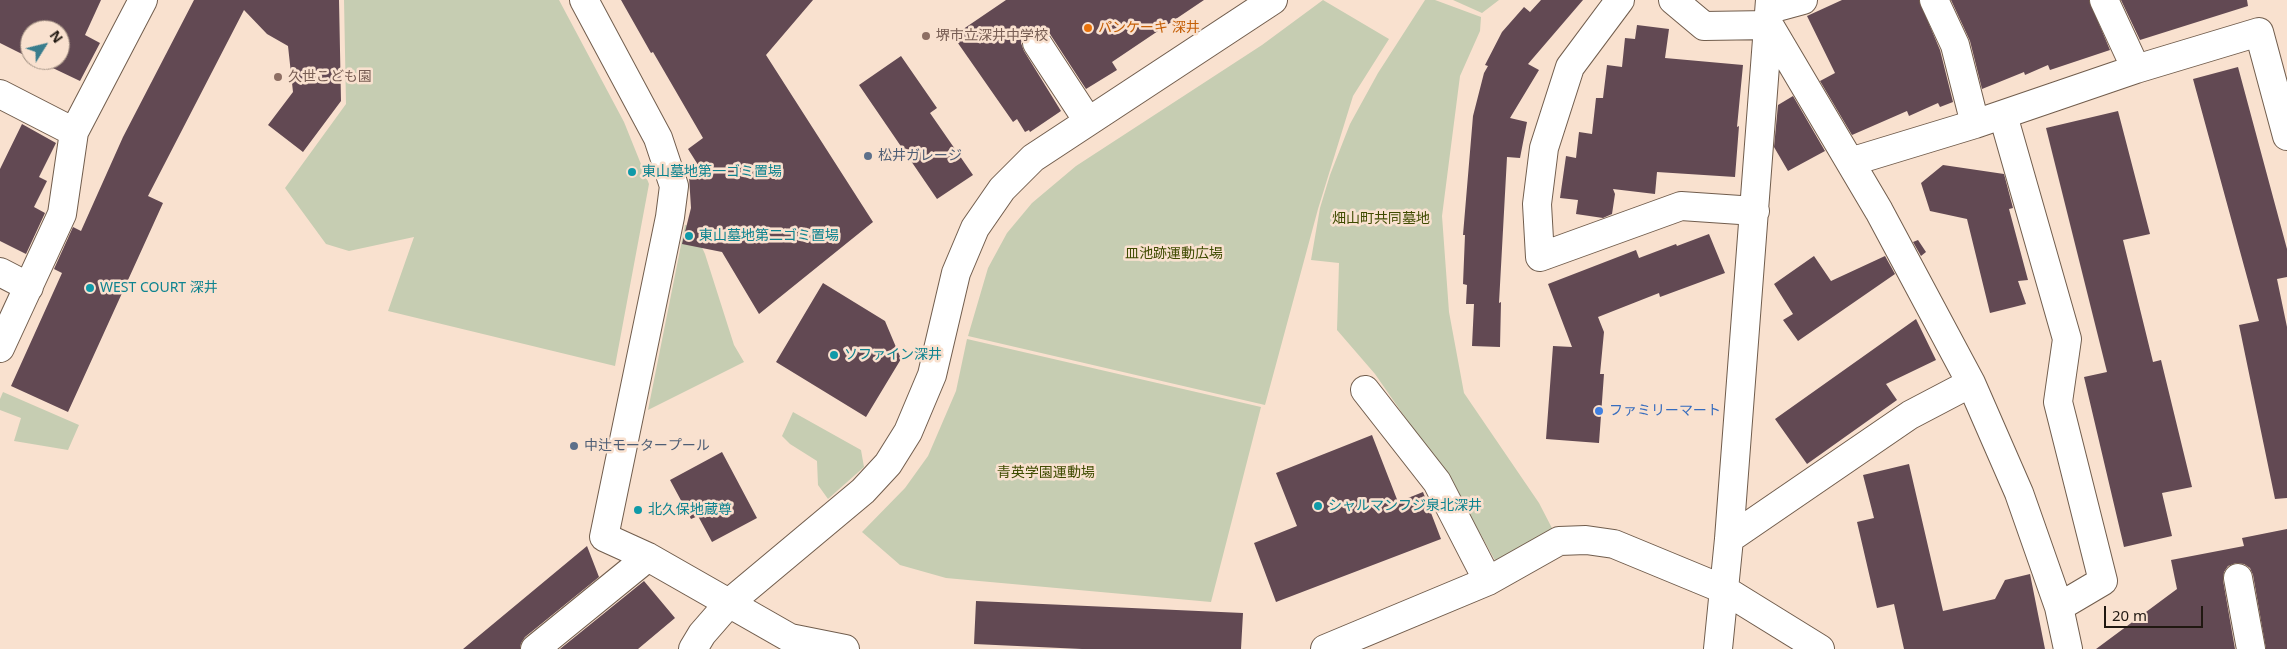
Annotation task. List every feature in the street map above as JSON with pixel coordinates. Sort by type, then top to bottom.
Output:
[{"type":"street","points":[[0,348],[62,214],[74,132],[143,0]]},
{"type":"street","points":[[584,0],[658,138],[674,186],[670,218],[604,538],[648,558],[790,638],[845,649]]},
{"type":"street","points":[[693,649],[702,634],[729,603],[837,514],[864,490],[888,464],[908,432],[932,375],[956,273],[975,228],[1002,189],[1033,158],[1273,0]]},
{"type":"street","points":[[1620,0],[1570,67],[1547,139],[1537,204],[1540,257],[1681,206],[1755,211]]},
{"type":"street","points":[[1673,0],[1704,26],[1770,11],[1803,0]]},
{"type":"street","points":[[1934,0],[1954,45],[1975,124]]},
{"type":"street","points":[[2104,0],[2136,69]]},
{"type":"street","points":[[1718,649],[1729,539],[1770,11]]},
{"type":"street","points":[[1770,11],[1971,383],[2019,493],[2059,607],[2068,649]]},
{"type":"street","points":[[1850,162],[1975,124],[2136,69],[2259,32],[2287,136]]},
{"type":"street","points":[[1037,43],[1088,122]]},
{"type":"street","points":[[0,94],[74,132]]},
{"type":"street","points":[[2003,114],[2067,339],[2058,402],[2103,582],[2059,607]]},
{"type":"street","points":[[0,272],[29,287]]},
{"type":"street","points":[[1729,539],[1910,415],[1971,383]]},
{"type":"street","points":[[1365,390],[1436,482],[1488,581]]},
{"type":"street","points":[[1325,649],[1488,581],[1559,541],[1586,540],[1614,544],[1723,589],[1820,649]]},
{"type":"street","points":[[535,649],[648,558]]},
{"type":"street","points":[[2238,578],[2250,649]]},
{"type":"green space","points":[[344,0],[559,0],[624,122],[649,184],[615,366],[388,311],[414,237],[349,251],[326,244],[285,188],[346,104]]},
{"type":"green space","name":"皿池跡運動広場","points":[[1323,0],[1389,39],[1353,96],[1318,209],[1265,405],[968,336],[988,268],[1007,233],[1032,203],[1076,166],[1262,45]]},
{"type":"green space","name":"畑山町共同墓地","points":[[1425,0],[1435,0],[1481,17],[1480,31],[1460,76],[1442,216],[1449,312],[1464,393],[1539,503],[1554,532],[1497,564],[1462,501],[1416,433],[1375,374],[1337,330],[1339,263],[1311,260],[1320,208],[1330,175],[1350,124],[1378,73]]},
{"type":"green space","points":[[1453,0],[1499,0],[1482,13]]},
{"type":"green space","points":[[685,225],[692,226],[705,254],[734,345],[744,362],[648,410]]},
{"type":"green space","name":"青英学園運動場","points":[[967,339],[1261,407],[1211,602],[946,578],[900,565],[862,532],[905,488],[928,456],[956,391]]},
{"type":"green space","points":[[3,392],[79,425],[68,450],[14,441],[21,418],[0,410],[0,399]]},
{"type":"green space","points":[[793,412],[861,450],[864,467],[828,499],[818,485],[817,461],[790,444],[782,436]]},
{"type":"building","points":[[0,0],[101,0],[85,35],[100,43],[80,81],[57,70],[70,70],[70,20],[20,20],[20,53],[0,43]]},
{"type":"building","points":[[194,0],[339,0],[341,101],[303,152],[268,125],[293,92],[288,46],[267,34],[244,10],[148,196],[163,203],[68,412],[11,386],[62,273],[54,269],[73,227],[81,231],[123,137]]},
{"type":"building","points":[[621,0],[813,0],[766,55],[873,222],[759,314],[722,252],[682,244],[691,208],[689,176],[700,168],[688,149],[703,138]]},
{"type":"building","points":[[1006,0],[1204,0],[1112,62],[1117,70],[1086,89],[1050,34],[1044,29],[1037,27],[1028,30],[1023,36],[1021,43],[1024,51],[1061,111],[1030,132],[1029,130],[1025,132],[1017,119],[1013,122],[953,36]]},
{"type":"building","points":[[1541,0],[1583,0],[1528,64],[1539,70],[1510,118],[1527,122],[1520,158],[1507,157],[1499,303],[1501,302],[1500,347],[1472,346],[1474,304],[1466,304],[1467,285],[1463,284],[1465,235],[1463,235],[1473,116],[1484,73],[1488,66],[1485,65],[1502,32],[1524,7],[1530,12]]},
{"type":"building","points":[[1842,0],[1919,0],[1940,50],[1953,102],[1940,107],[1938,103],[1909,116],[1907,111],[1852,135],[1820,81],[1835,73],[1807,16]]},
{"type":"building","points":[[1951,0],[2089,0],[2110,50],[2050,70],[2048,65],[2025,75],[2024,72],[1982,89],[1970,41]]},
{"type":"building","points":[[2121,0],[2247,0],[2248,6],[2140,40]]},
{"type":"building","points":[[1637,25],[1669,29],[1665,58],[1743,65],[1737,127],[1739,126],[1735,177],[1657,172],[1655,194],[1613,189],[1615,194],[1612,214],[1603,218],[1576,214],[1578,200],[1560,198],[1566,156],[1576,158],[1579,132],[1592,134],[1596,98],[1603,98],[1607,65],[1622,67],[1625,38],[1635,39]]},
{"type":"building","points":[[901,56],[937,108],[930,113],[973,175],[937,199],[859,85]]},
{"type":"building","points":[[2238,67],[2287,249],[2287,277],[2277,279],[2287,327],[2287,498],[2275,499],[2239,325],[2259,321],[2193,79]]},
{"type":"building","points":[[1793,96],[1825,151],[1788,171],[1774,147],[1778,105]]},
{"type":"building","points":[[2118,111],[2150,234],[2123,240],[2153,362],[2161,360],[2192,487],[2162,493],[2172,536],[2124,547],[2084,377],[2107,372],[2046,128]]},
{"type":"building","points":[[22,124],[56,143],[39,177],[47,181],[34,207],[45,213],[26,254],[0,241],[0,169]]},
{"type":"building","points":[[1943,165],[2004,174],[2013,208],[2009,209],[2028,280],[2018,281],[2026,304],[1990,313],[1967,219],[1930,211],[1921,183]]},
{"type":"building","points":[[1709,234],[1725,273],[1660,297],[1659,293],[1598,317],[1604,332],[1600,374],[1604,374],[1599,443],[1546,439],[1553,346],[1572,347],[1548,284],[1636,250],[1639,258]]},
{"type":"building","points":[[1918,240],[1926,252],[1921,256],[1913,242]]},
{"type":"building","points":[[1814,256],[1831,281],[1885,256],[1895,274],[1798,341],[1783,320],[1793,314],[1774,284]]},
{"type":"building","name":"ソファイン深井","points":[[823,283],[885,321],[901,359],[866,417],[776,362]]},
{"type":"building","points":[[1916,319],[1936,360],[1886,384],[1897,400],[1807,464],[1775,419]]},
{"type":"building","name":"シャルマンフジ泉北深井","points":[[1372,435],[1398,502],[1423,492],[1441,539],[1276,602],[1254,543],[1297,526],[1276,473]]},
{"type":"building","points":[[722,452],[757,518],[712,542],[698,516],[691,519],[670,480]]},
{"type":"building","points":[[1909,464],[1943,611],[1995,599],[2005,580],[2030,574],[2045,649],[1904,649],[1894,604],[1877,608],[1857,522],[1874,518],[1863,475]]},
{"type":"building","points":[[2287,529],[2287,649],[2266,649],[2253,575],[2250,568],[2244,564],[2236,563],[2228,566],[2224,572],[2223,580],[2235,649],[2096,649],[2177,589],[2171,560],[2244,546],[2242,538]]},
{"type":"building","points":[[587,546],[599,577],[525,637],[520,649],[463,649]]},
{"type":"building","points":[[644,581],[675,618],[638,649],[560,649]]},
{"type":"building","points":[[976,601],[1243,613],[1241,649],[1082,649],[974,644]]},
{"type":"place","name":"パンケーキ 深井","points":[[1088,28]]},
{"type":"place","name":"堺市立深井中学校","points":[[926,36]]},
{"type":"place","name":"久世こども園","points":[[278,77]]},
{"type":"place","name":"松井ガレージ","points":[[868,156]]},
{"type":"place","name":"東山墓地第一ゴミ置場","points":[[632,172]]},
{"type":"place","name":"東山墓地第二ゴミ置場","points":[[689,236]]},
{"type":"place","name":"WEST COURT 深井","points":[[90,288]]},
{"type":"place","name":"ソファイン深井","points":[[834,355]]},
{"type":"place","name":"ファミリーマート","points":[[1599,411]]},
{"type":"place","name":"中辻モータープール","points":[[574,446]]},
{"type":"place","name":"シャルマンフジ泉北深井","points":[[1318,506]]},
{"type":"place","name":"北久保地蔵尊","points":[[638,510]]}]
